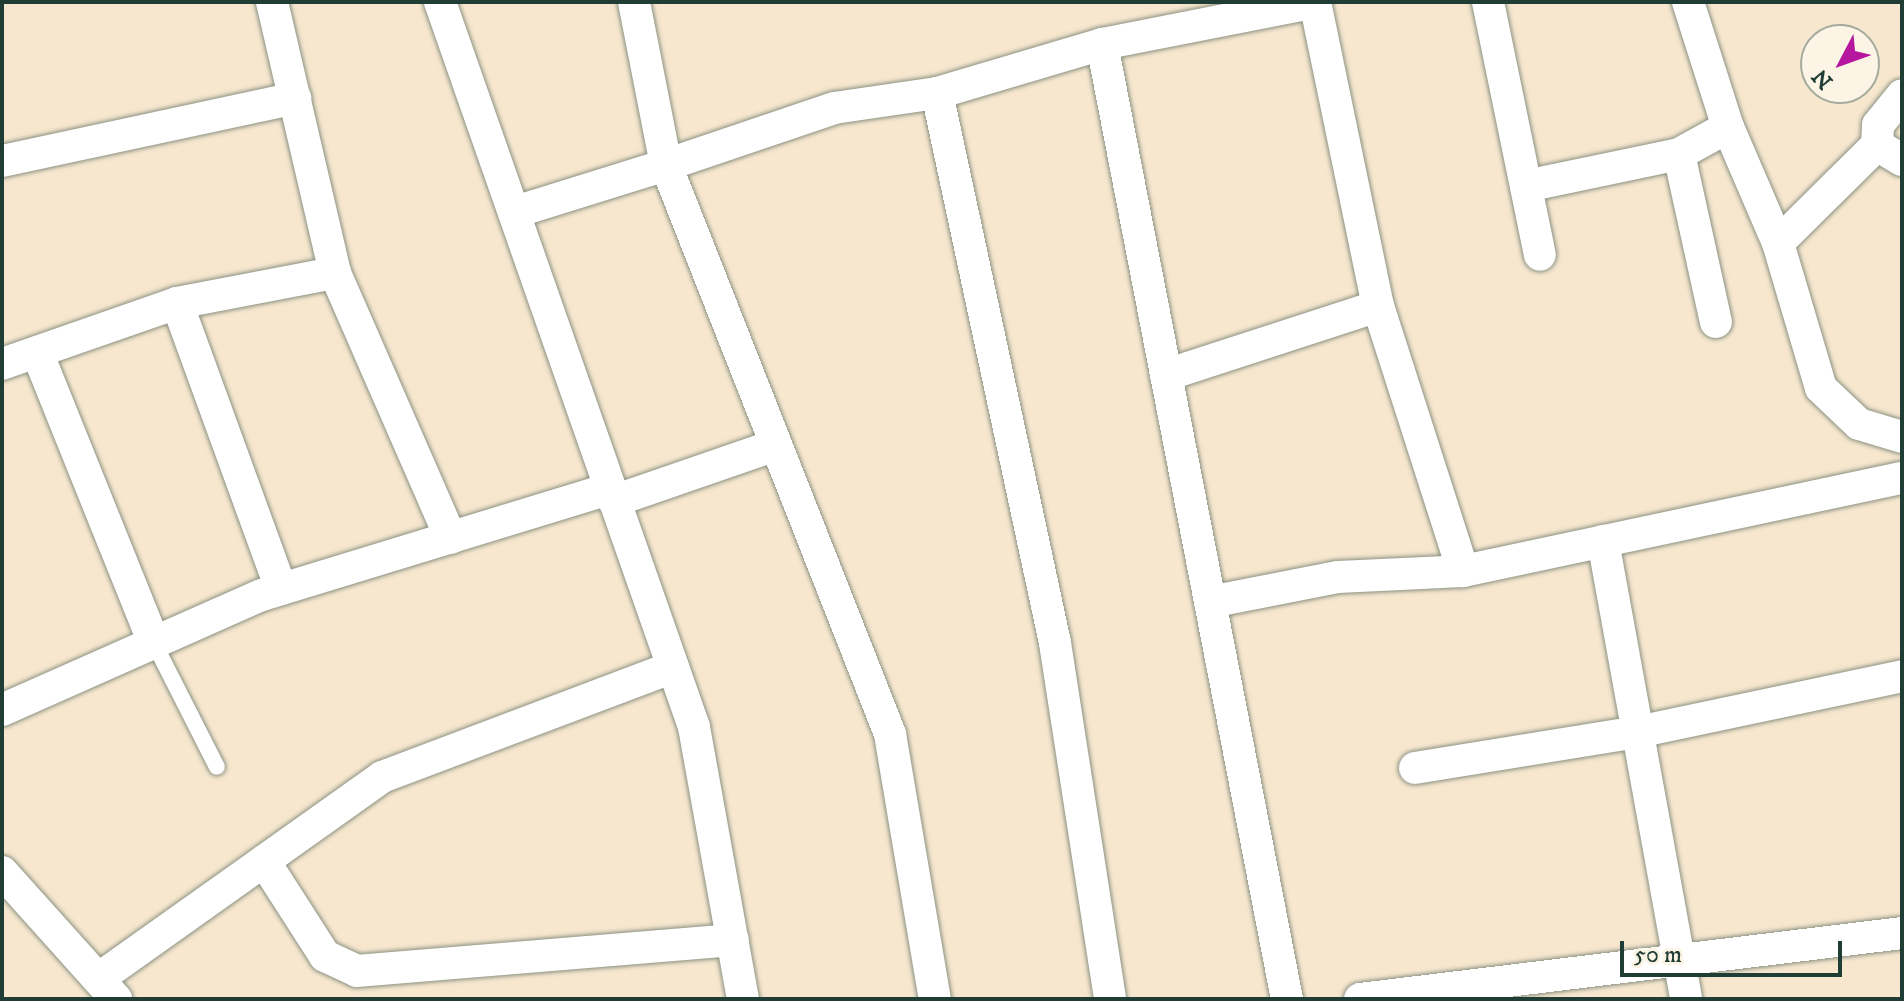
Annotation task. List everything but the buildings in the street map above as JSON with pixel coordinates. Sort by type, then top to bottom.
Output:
[{"type":"street","points":[[272,2],[335,273],[451,538]]},
{"type":"street","points":[[440,2],[694,727],[743,999]]},
{"type":"street","points":[[634,2],[666,165],[773,446],[890,734],[935,999]]},
{"type":"street","points":[[515,212],[834,108],[937,93],[1102,44],[1315,2],[1378,306],[1463,571]]},
{"type":"street","points":[[1488,2],[1540,255]]},
{"type":"street","points":[[1688,2],[1728,127],[1778,243],[1821,388],[1859,424],[1902,437]]},
{"type":"street","points":[[1102,44],[1287,999]]},
{"type":"street","points":[[937,93],[1055,643],[1110,999]]},
{"type":"street","points":[[1778,243],[1889,152],[1878,125],[1902,95]]},
{"type":"street","points":[[2,161],[295,98]]},
{"type":"street","points":[[1526,186],[1679,154],[1728,127]]},
{"type":"street","points":[[1679,154],[1716,322]]},
{"type":"street","points":[[2,364],[177,303],[335,273]]},
{"type":"street","points":[[177,303],[281,589]]},
{"type":"street","points":[[1166,375],[1378,306]]},
{"type":"street","points":[[37,352],[153,641]]},
{"type":"street","points":[[2,710],[153,641],[281,589],[773,446]]},
{"type":"street","points":[[1210,602],[1338,577],[1463,571],[1902,478]]},
{"type":"street","points":[[1603,541],[1676,958],[1686,999]]},
{"type":"street","points":[[2,872],[107,989],[264,861],[382,777],[673,667]]},
{"type":"street","points":[[1415,768],[1637,732],[1902,676]]},
{"type":"street","points":[[264,861],[325,956],[357,971],[733,940]]},
{"type":"street","points":[[1360,999],[1676,958],[1902,933]]},
{"type":"lane","points":[[153,641],[217,767]]}]
